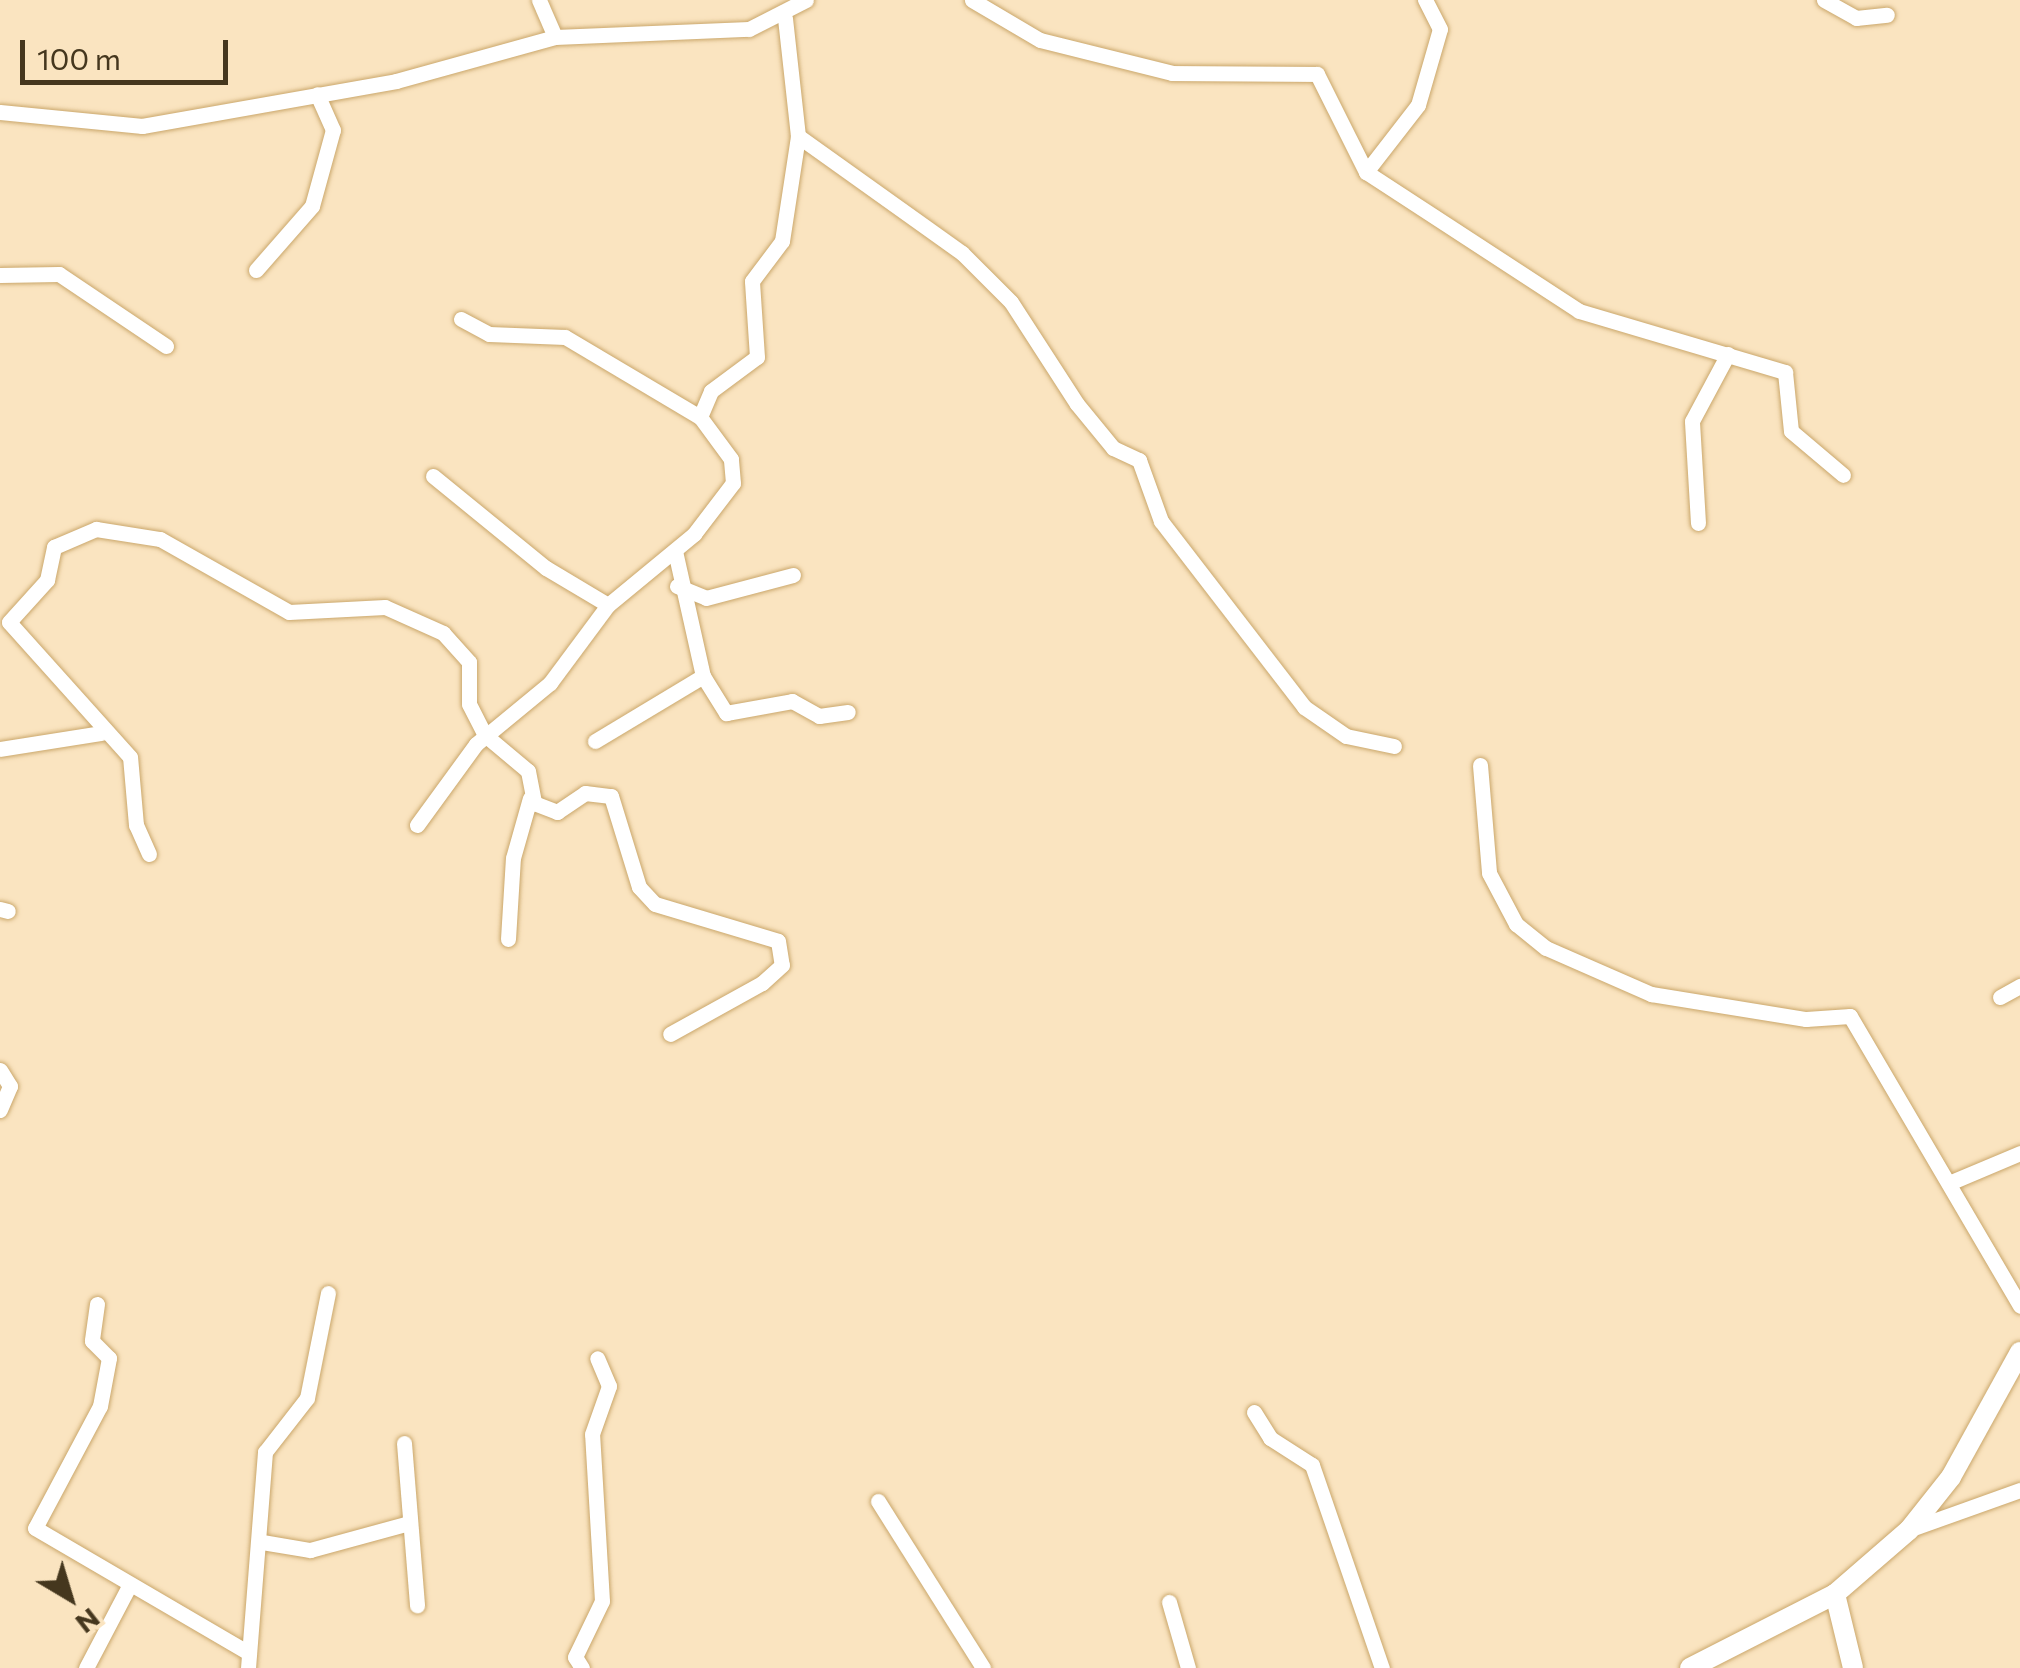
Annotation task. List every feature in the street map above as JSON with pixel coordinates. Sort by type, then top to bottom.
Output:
[{"type":"street","points":[[539,0],[555,37]]},
{"type":"street","points":[[0,112],[142,126],[317,94],[555,37],[702,36],[785,18],[806,0]]},
{"type":"street","points":[[972,0],[1040,40],[1172,73],[1317,74],[1366,172],[1579,311],[1786,372],[1791,431],[1842,475]]},
{"type":"street","points":[[1366,172],[1418,105],[1440,29],[1425,0]]},
{"type":"street","points":[[1824,0],[1856,18],[1888,16]]},
{"type":"street","points":[[700,417],[711,390],[756,357],[750,287],[782,241],[798,136],[785,18]]},
{"type":"street","points":[[256,270],[312,206],[333,130],[317,94]]},
{"type":"street","points":[[798,136],[962,253],[1010,302],[1077,404],[1113,448],[1139,460],[1161,521],[1304,707],[1346,736],[1394,746]]},
{"type":"street","points":[[0,275],[59,274],[166,346]]},
{"type":"street","points":[[417,826],[484,735],[550,684],[608,605],[675,551],[734,483],[731,459],[700,417],[565,337],[489,334],[461,319]]},
{"type":"street","points":[[1698,522],[1692,421],[1728,354]]},
{"type":"street","points":[[432,476],[546,568],[608,605]]},
{"type":"street","points":[[149,854],[136,825],[136,769],[9,622],[47,580],[54,547],[96,529],[160,538],[289,612],[385,607],[420,617],[469,662],[470,704],[484,735],[528,771],[530,798],[513,858],[508,940]]},
{"type":"street","points":[[675,551],[677,586],[703,676],[730,714],[784,701],[819,716],[848,712]]},
{"type":"street","points":[[677,586],[706,598],[793,575]]},
{"type":"street","points":[[595,741],[703,676]]},
{"type":"street","points":[[0,749],[102,733]]},
{"type":"street","points":[[1480,764],[1489,873],[1516,924],[1546,948],[1650,994],[1806,1019],[1850,1016],[1891,1074],[1927,1160],[1950,1183],[2020,1306]]},
{"type":"street","points":[[530,798],[557,812],[585,793],[612,796],[639,887],[655,904],[778,941],[782,964],[762,983],[670,1034]]},
{"type":"street","points":[[2000,997],[2020,986]]},
{"type":"street","points":[[0,1070],[10,1086],[0,1110]]},
{"type":"street","points":[[1950,1183],[2020,1153]]},
{"type":"street","points":[[98,1304],[92,1341],[109,1358],[100,1406],[35,1528],[249,1661],[262,1542],[266,1447],[307,1398],[328,1293]]},
{"type":"street","points":[[1690,1668],[1836,1594],[1908,1530],[1950,1478],[2020,1352]]},
{"type":"street","points":[[582,1668],[576,1657],[602,1601],[592,1434],[610,1386],[597,1358]]},
{"type":"street","points":[[1254,1412],[1270,1438],[1312,1465],[1354,1567],[1382,1668]]},
{"type":"street","points":[[404,1443],[406,1524],[416,1605]]},
{"type":"street","points":[[1908,1530],[2020,1490]]},
{"type":"street","points":[[878,1501],[983,1668]]},
{"type":"street","points":[[262,1542],[310,1550],[406,1524]]},
{"type":"street","points":[[86,1668],[129,1586]]},
{"type":"street","points":[[1836,1594],[1853,1668]]},
{"type":"street","points":[[1170,1602],[1188,1668]]}]
